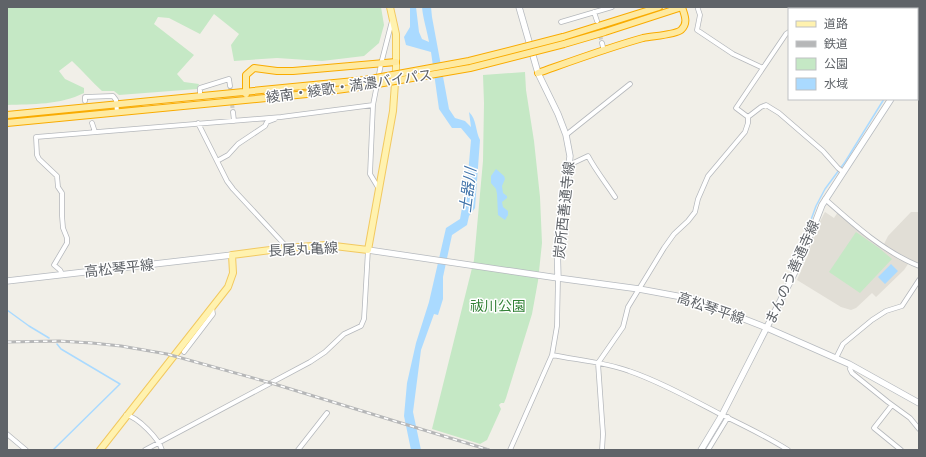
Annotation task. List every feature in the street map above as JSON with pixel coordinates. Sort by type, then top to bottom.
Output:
[{"type":"highway","name":"綾南・綾歌・満濃バイパス","points":[[7,123],[307,94],[469,61],[563,37],[659,7]]},
{"type":"highway","points":[[538,73],[652,36],[679,31],[684,26],[686,20],[682,7]]},
{"type":"highway","name":"綾南・綾歌・満濃バイパス","points":[[7,115],[246,91],[365,83],[470,68],[564,44],[682,7]]},
{"type":"highway","points":[[246,99],[246,75],[254,68],[277,71],[293,71],[396,62]]},
{"type":"main road","points":[[368,250],[393,111],[396,34],[390,7]]},
{"type":"main road","name":"炭所西善通寺線","points":[[368,250],[558,278],[557,242],[570,156],[566,135],[558,114],[538,73],[519,7]]},
{"type":"main road","name":"まんのう善通寺線","points":[[700,450],[725,416],[790,282],[819,211],[841,170],[890,100]]},
{"type":"main road","name":"長尾丸亀線","points":[[232,255],[286,248],[326,245],[368,250]]},
{"type":"main road","points":[[100,450],[228,287],[232,278],[232,255]]},
{"type":"main road","name":"高松琴平線","points":[[7,280],[232,255]]},
{"type":"main road","name":"高松琴平線","points":[[558,278],[639,289],[693,299],[768,328],[836,358],[919,403]]},
{"type":"street","points":[[561,22],[612,7]]},
{"type":"street","points":[[698,9],[700,15],[697,30],[733,54],[763,68]]},
{"type":"street","points":[[594,12],[596,21]]},
{"type":"street","points":[[380,189],[370,174],[374,105],[381,64],[393,18]]},
{"type":"street","points":[[748,117],[736,108],[788,33]]},
{"type":"street","points":[[602,43],[604,51]]},
{"type":"street","points":[[200,96],[200,88],[229,79],[230,86]]},
{"type":"street","points":[[918,79],[919,83]]},
{"type":"street","points":[[566,135],[630,84]]},
{"type":"street","points":[[85,101],[85,97],[113,96],[116,100],[117,112]]},
{"type":"street","points":[[62,274],[54,265],[65,246],[67,238],[63,228],[62,193],[58,187],[57,176],[38,159],[36,136],[281,117],[374,105]]},
{"type":"street","points":[[748,117],[761,107],[766,105],[770,106],[779,112],[823,151],[841,170]]},
{"type":"street","points":[[233,112],[234,121]]},
{"type":"street","points":[[217,161],[228,155],[238,144],[266,126],[267,122],[281,117]]},
{"type":"street","points":[[602,450],[603,434],[598,363],[623,327],[628,307],[674,234],[695,212],[698,199],[708,176],[745,132],[748,117]]},
{"type":"street","points":[[92,123],[95,132]]},
{"type":"street","points":[[198,123],[233,189],[286,248]]},
{"type":"street","points":[[569,165],[588,156],[590,165],[602,176],[615,197]]},
{"type":"street","points":[[825,200],[862,232],[873,238],[897,256],[919,266]]},
{"type":"street","points":[[145,450],[310,362],[344,334],[362,326],[364,319],[368,250]]},
{"type":"street","points":[[510,450],[552,355],[557,326],[558,278]]},
{"type":"street","points":[[836,358],[843,344],[872,320],[886,311],[902,307],[919,280]]},
{"type":"street","points":[[184,352],[213,314],[212,308]]},
{"type":"street","points":[[552,355],[628,370],[653,380],[772,440],[788,450]]},
{"type":"street","points":[[850,365],[852,373],[910,418],[919,428]]},
{"type":"street","points":[[892,405],[874,428],[901,450]]},
{"type":"street","points":[[298,450],[327,413]]},
{"type":"street","points":[[126,415],[131,416],[148,430],[159,443],[162,450]]},
{"type":"street","points":[[708,450],[725,416]]},
{"type":"street","points":[[7,434],[26,450]]},
{"type":"shaded area","points":[[825,212],[834,218],[838,212],[861,233],[908,264],[904,270],[876,297],[872,293],[856,308],[851,310],[841,307],[797,280],[808,255],[817,227]]},
{"type":"shaded area","points":[[911,212],[919,212],[919,264],[898,254],[884,244],[888,236]]},
{"type":"green space","points":[[7,7],[381,7],[384,25],[379,43],[364,56],[322,61],[277,58],[234,61],[231,45],[239,34],[214,14],[200,34],[169,18],[158,17],[154,24],[194,55],[177,74],[184,82],[199,84],[197,89],[119,95],[114,91],[102,91],[72,61],[59,71],[65,79],[84,88],[84,93],[56,102],[7,105]]},
{"type":"green space","name":"祓川公園","points":[[525,72],[540,197],[542,243],[538,281],[532,314],[506,398],[504,403],[499,405],[501,409],[487,440],[480,444],[432,429],[474,260],[483,161],[483,75]]},
{"type":"green space","points":[[856,232],[892,259],[860,293],[829,272]]},
{"type":"water","name":"土器川","points":[[410,7],[416,7],[419,32],[422,39],[429,42],[422,7],[431,7],[449,109],[455,118],[465,121],[471,127],[469,112],[472,115],[480,140],[475,208],[469,216],[467,225],[452,235],[443,277],[443,299],[438,315],[434,314],[421,350],[413,412],[421,450],[411,450],[404,416],[407,383],[416,343],[429,302],[446,228],[460,219],[468,174],[471,140],[461,128],[452,128],[439,109],[431,52],[406,45],[404,37],[410,27]]},
{"type":"water","points":[[496,169],[504,176],[505,179],[502,186],[503,193],[507,196],[507,198],[502,202],[503,207],[508,211],[508,215],[505,220],[498,215],[496,189],[491,183],[491,176]]},
{"type":"water","points":[[891,264],[898,271],[885,284],[878,277]]},
{"type":"waterway","points":[[800,250],[816,206],[825,189],[845,162],[883,100]]},
{"type":"waterway","points":[[7,310],[49,338]]},
{"type":"waterway","points":[[53,450],[120,384],[61,349],[57,344]]},
{"type":"tunnel","points":[[597,24],[602,43]]},
{"type":"tunnel","points":[[230,86],[233,112]]},
{"type":"railway","points":[[7,342],[59,341],[92,343],[121,346],[167,354],[271,383],[489,450]]}]
